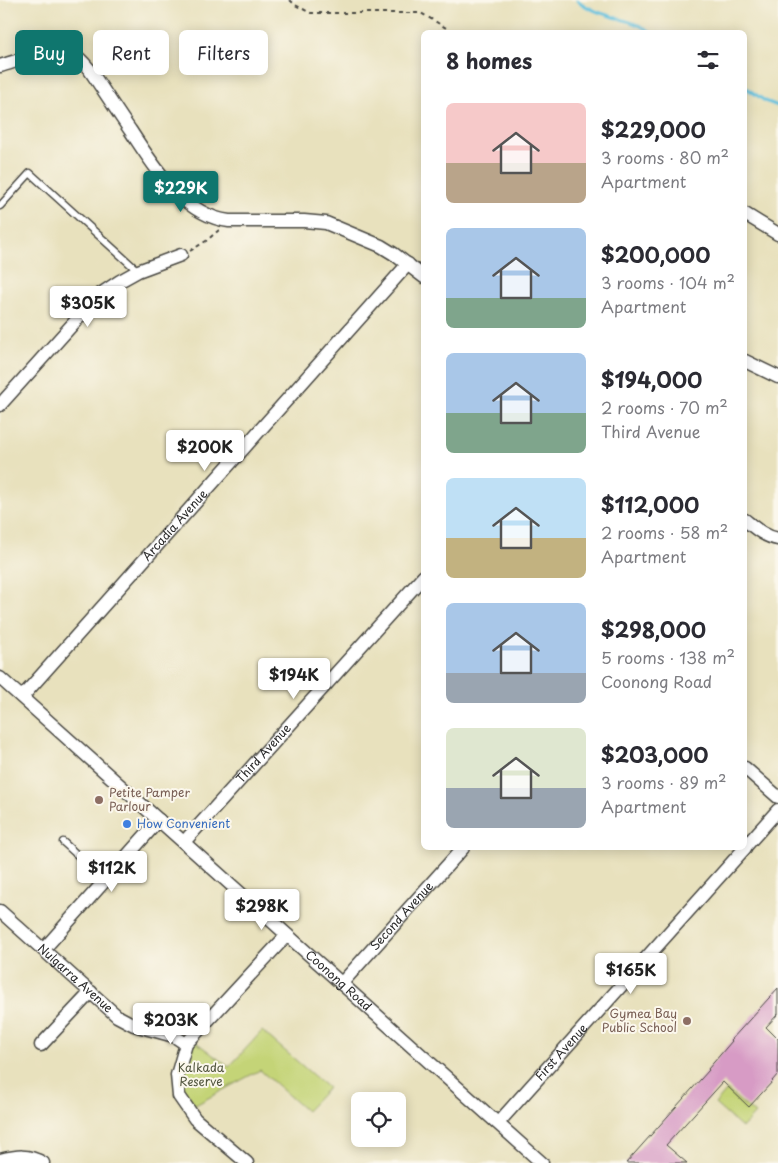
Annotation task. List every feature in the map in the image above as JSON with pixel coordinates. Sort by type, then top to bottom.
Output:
[{"type":"street","points":[[0,66],[57,50],[71,53],[78,57],[89,69],[166,181],[179,195],[200,211],[218,219],[326,223],[381,246],[421,275]]},
{"type":"street","points":[[747,215],[778,234]]},
{"type":"street","points":[[0,405],[99,295],[138,271],[181,255]]},
{"type":"street","name":"Arcadia Avenue","points":[[22,698],[408,264]]},
{"type":"street","points":[[747,362],[778,377]]},
{"type":"street","points":[[747,522],[765,535],[778,539]]},
{"type":"street","name":"Third Avenue","points":[[184,842],[421,579]]},
{"type":"street","name":"Coonong Road","points":[[0,678],[542,1163]]},
{"type":"street","points":[[747,770],[778,797]]},
{"type":"street","name":"First Avenue","points":[[747,845],[778,810]]},
{"type":"street","points":[[44,949],[159,820]]},
{"type":"street","name":"Second Avenue","points":[[341,984],[461,850]]},
{"type":"street","name":"First Avenue","points":[[498,1124],[742,850]]},
{"type":"street","name":"Nulgarra Avenue","points":[[0,910],[121,1019],[134,1025],[174,1036],[186,1044]]},
{"type":"street","points":[[247,1163],[195,1119],[179,1096],[177,1075],[186,1044],[287,935]]},
{"type":"street","points":[[41,1045],[91,992]]},
{"type":"street","points":[[0,1160],[23,1155],[43,1163]]},
{"type":"lane","points":[[0,206],[30,173],[138,271]]},
{"type":"lane","points":[[63,842],[105,880]]},
{"type":"path","points":[[290,0],[295,6],[311,13],[421,13],[450,30]]},
{"type":"path","points":[[181,255],[206,241],[229,220]]},
{"type":"green space","name":"Kalkada Reserve","points":[[262,1031],[328,1088],[306,1111],[260,1070],[188,1109],[179,1096],[186,1044],[192,1039],[229,1067]]},
{"type":"green space","points":[[727,1090],[755,1114],[742,1128],[715,1104]]},
{"type":"building","points":[[778,988],[778,1014],[766,1027],[778,1039],[778,1074],[773,1081],[749,1107],[723,1082],[666,1145],[687,1163],[626,1163],[709,1070],[731,1040]]},
{"type":"waterway","points":[[577,0],[605,15],[634,23],[647,30]]},
{"type":"waterway","points":[[747,88],[765,101],[778,106]]},
{"type":"place","name":"Petite Pamper Parlour","points":[[99,800]]},
{"type":"place","name":"How Convenient","points":[[127,824]]},
{"type":"place","name":"Gymea Bay Public School","points":[[687,1021]]}]
